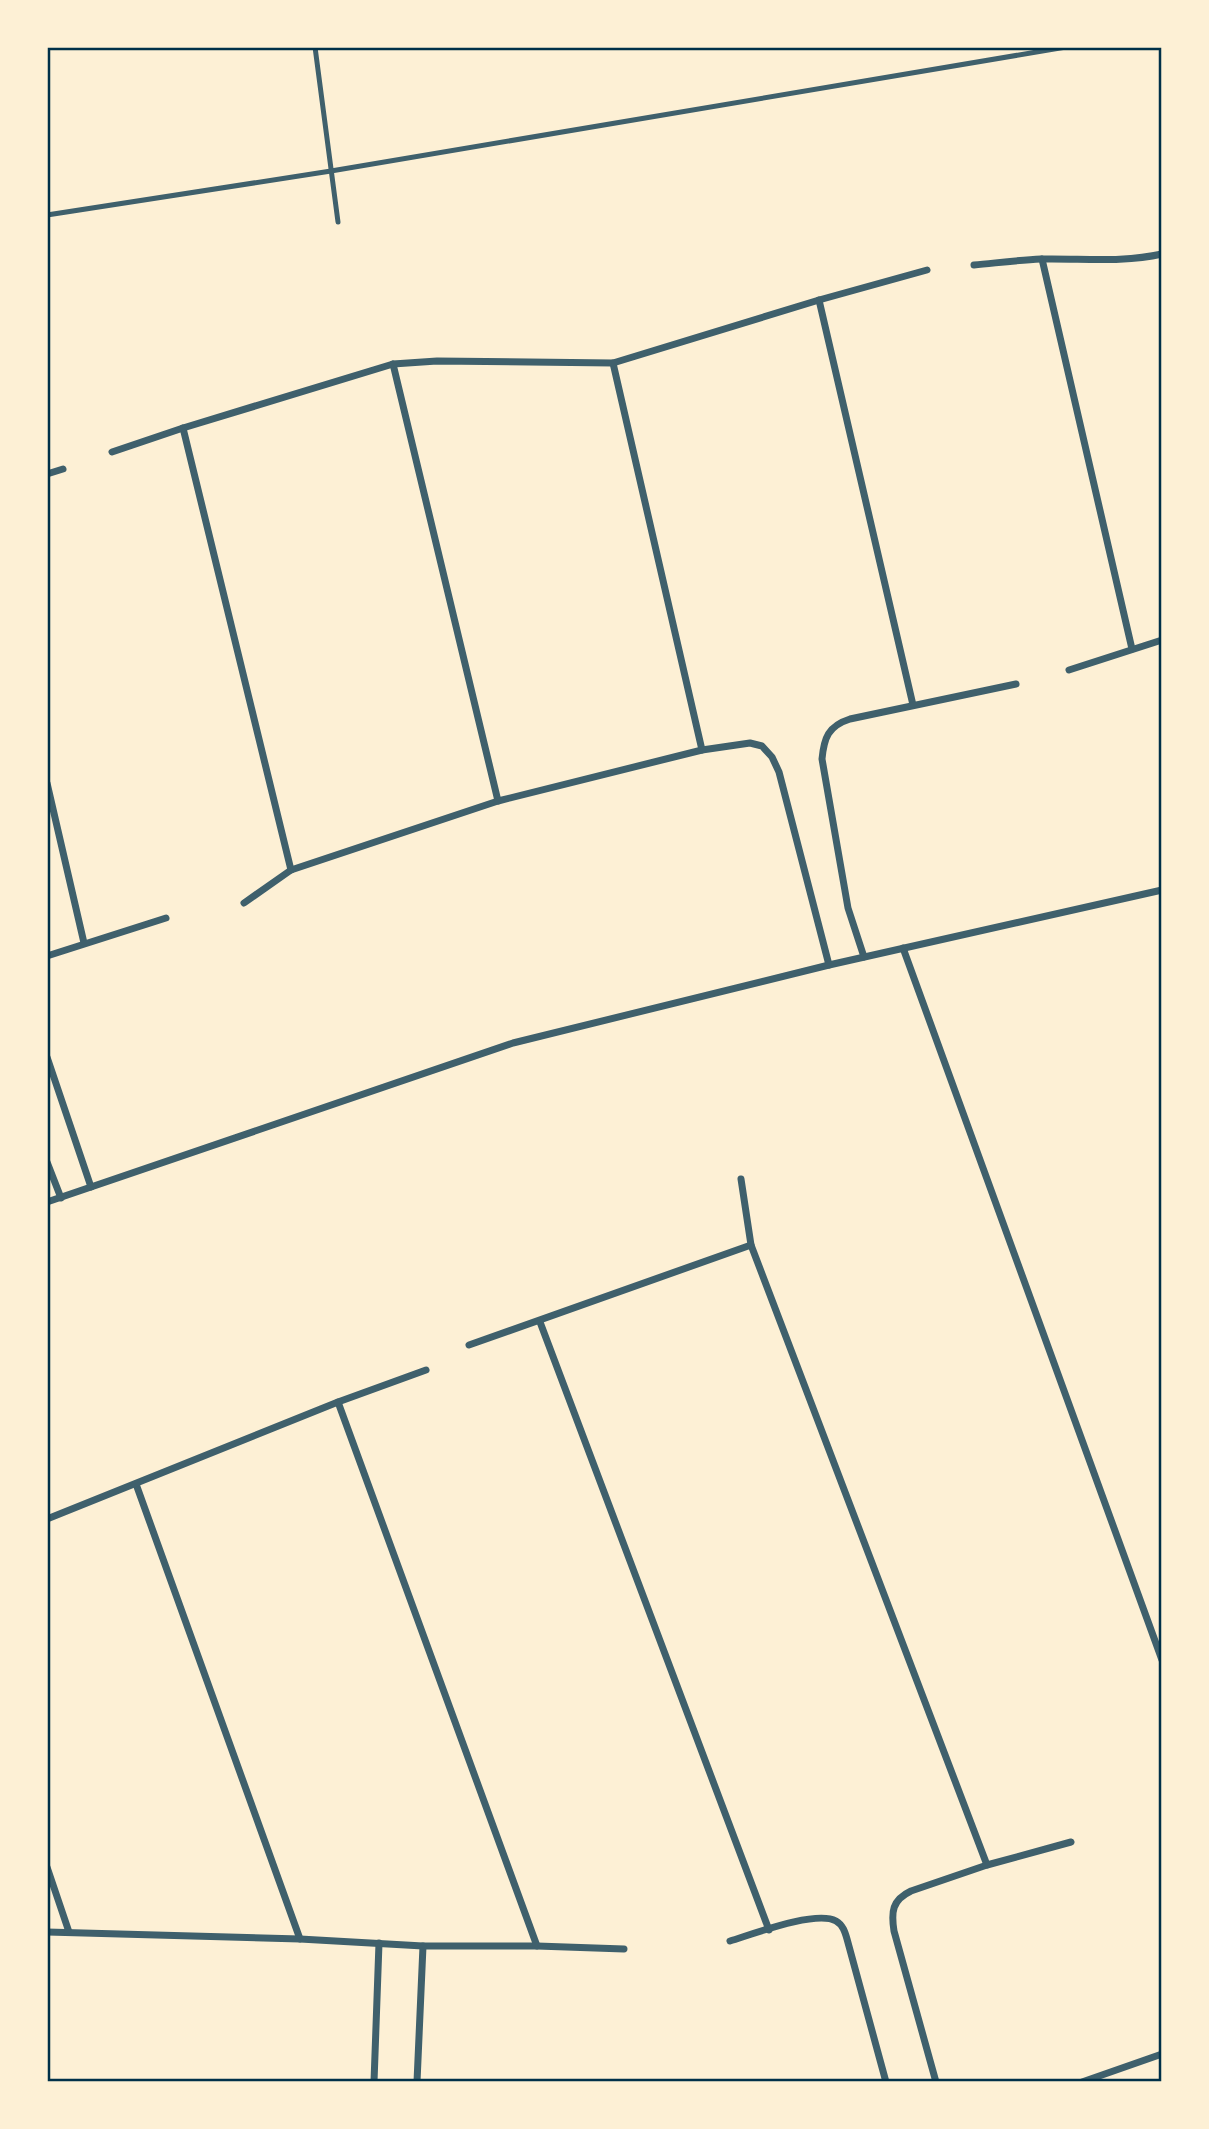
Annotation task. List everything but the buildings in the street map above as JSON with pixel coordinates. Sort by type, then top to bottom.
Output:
[{"type":"street","points":[[974,265],[1042,259],[1145,258],[1162,254]]},
{"type":"street","points":[[1042,259],[1132,649]]},
{"type":"street","points":[[112,452],[393,364],[437,361],[613,363],[927,270]]},
{"type":"street","points":[[819,300],[913,705]]},
{"type":"street","points":[[613,363],[702,750]]},
{"type":"street","points":[[393,364],[498,801]]},
{"type":"street","points":[[183,428],[291,870]]},
{"type":"street","points":[[47,474],[63,469]]},
{"type":"street","points":[[1069,670],[1162,640]]},
{"type":"street","points":[[864,957],[848,908],[821,760],[823,743],[829,729],[850,719],[1016,684]]},
{"type":"street","points":[[244,902],[291,870],[498,801],[702,750],[751,743],[762,746],[772,757],[779,772],[829,965]]},
{"type":"street","points":[[47,783],[85,943]]},
{"type":"street","points":[[47,1202],[513,1043],[829,965],[1162,890]]},
{"type":"street","points":[[47,956],[166,918]]},
{"type":"street","points":[[903,948],[1162,1660]]},
{"type":"street","points":[[47,1057],[91,1187]]},
{"type":"street","points":[[47,1162],[61,1198]]},
{"type":"street","points":[[741,1179],[751,1245],[987,1865]]},
{"type":"street","points":[[469,1345],[751,1245]]},
{"type":"street","points":[[540,1322],[769,1930]]},
{"type":"street","points":[[47,1519],[338,1402],[426,1370]]},
{"type":"street","points":[[338,1402],[537,1946]]},
{"type":"street","points":[[136,1484],[300,1939]]},
{"type":"street","points":[[936,2082],[894,1931],[894,1905],[901,1896],[911,1891],[987,1865],[1071,1842]]},
{"type":"street","points":[[47,1867],[69,1932]]},
{"type":"street","points":[[730,1941],[816,1918],[836,1921],[844,1928],[886,2082]]},
{"type":"street","points":[[47,1932],[300,1939],[423,1946],[624,1949]]},
{"type":"street","points":[[374,2082],[379,1943]]},
{"type":"street","points":[[417,2082],[423,1946]]},
{"type":"street","points":[[1082,2082],[1162,2054]]},
{"type":"lane","points":[[315,47],[338,222]]},
{"type":"lane","points":[[47,215],[331,171],[1066,47]]}]
